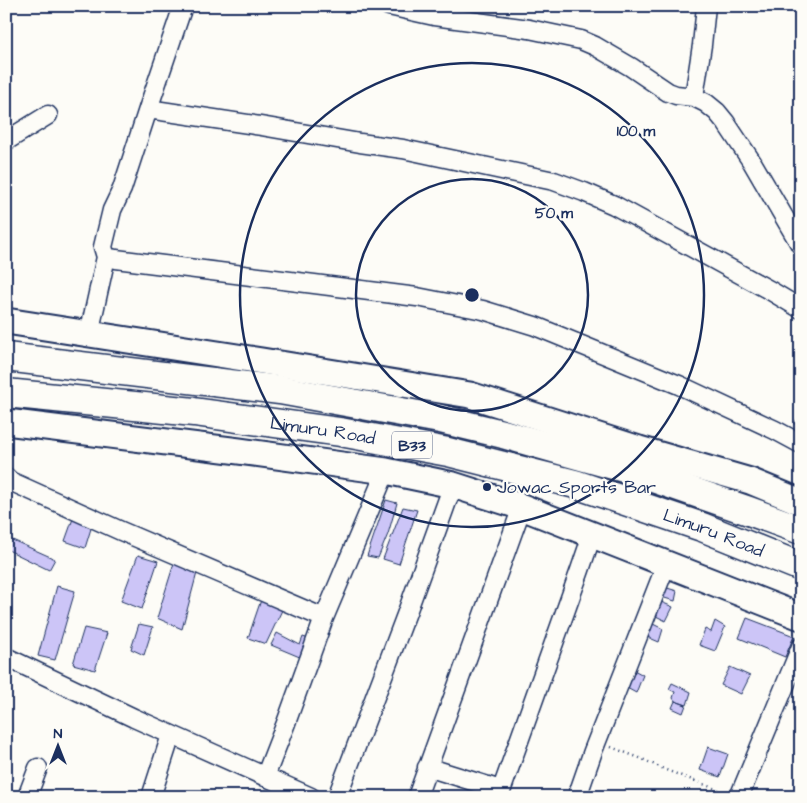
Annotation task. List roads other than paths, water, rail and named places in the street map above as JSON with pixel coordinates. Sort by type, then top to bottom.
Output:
[{"type":"highway","name":"Limuru Road","points":[[6,357],[280,390],[440,419],[512,436],[624,468],[801,530]]},
{"type":"highway","name":"Limuru Road","points":[[6,393],[194,412],[340,432],[448,452],[575,484],[702,527],[801,567]]},
{"type":"street","points":[[89,334],[106,257],[103,247],[112,210],[122,189],[183,6]]},
{"type":"street","points":[[389,6],[434,16],[529,29],[581,40],[631,67],[668,92],[694,97],[706,103],[726,123],[752,162],[801,246]]},
{"type":"street","points":[[694,97],[706,6]]},
{"type":"street","points":[[148,109],[403,149],[554,181],[614,206],[801,309]]},
{"type":"street","points":[[6,142],[48,115]]},
{"type":"street","points":[[106,257],[417,297],[482,310],[535,326],[679,385],[801,444]]},
{"type":"street","points":[[6,321],[470,395],[639,449],[750,481],[801,502]]},
{"type":"street","points":[[6,422],[386,471],[453,486],[522,507],[801,617]]},
{"type":"street","points":[[265,777],[324,618],[386,471]]},
{"type":"street","points":[[6,476],[10,481],[120,531],[324,618]]},
{"type":"street","points":[[338,797],[453,486]]},
{"type":"street","points":[[417,797],[522,507]]},
{"type":"street","points":[[428,767],[500,793],[592,534]]},
{"type":"street","points":[[577,797],[666,565]]},
{"type":"street","points":[[734,796],[801,647]]},
{"type":"street","points":[[6,657],[303,795]]},
{"type":"street","points":[[151,797],[171,735]]},
{"type":"street","points":[[27,797],[38,768]]},
{"type":"place","name":"Jowac Sports Bar","points":[[487,487]]}]
